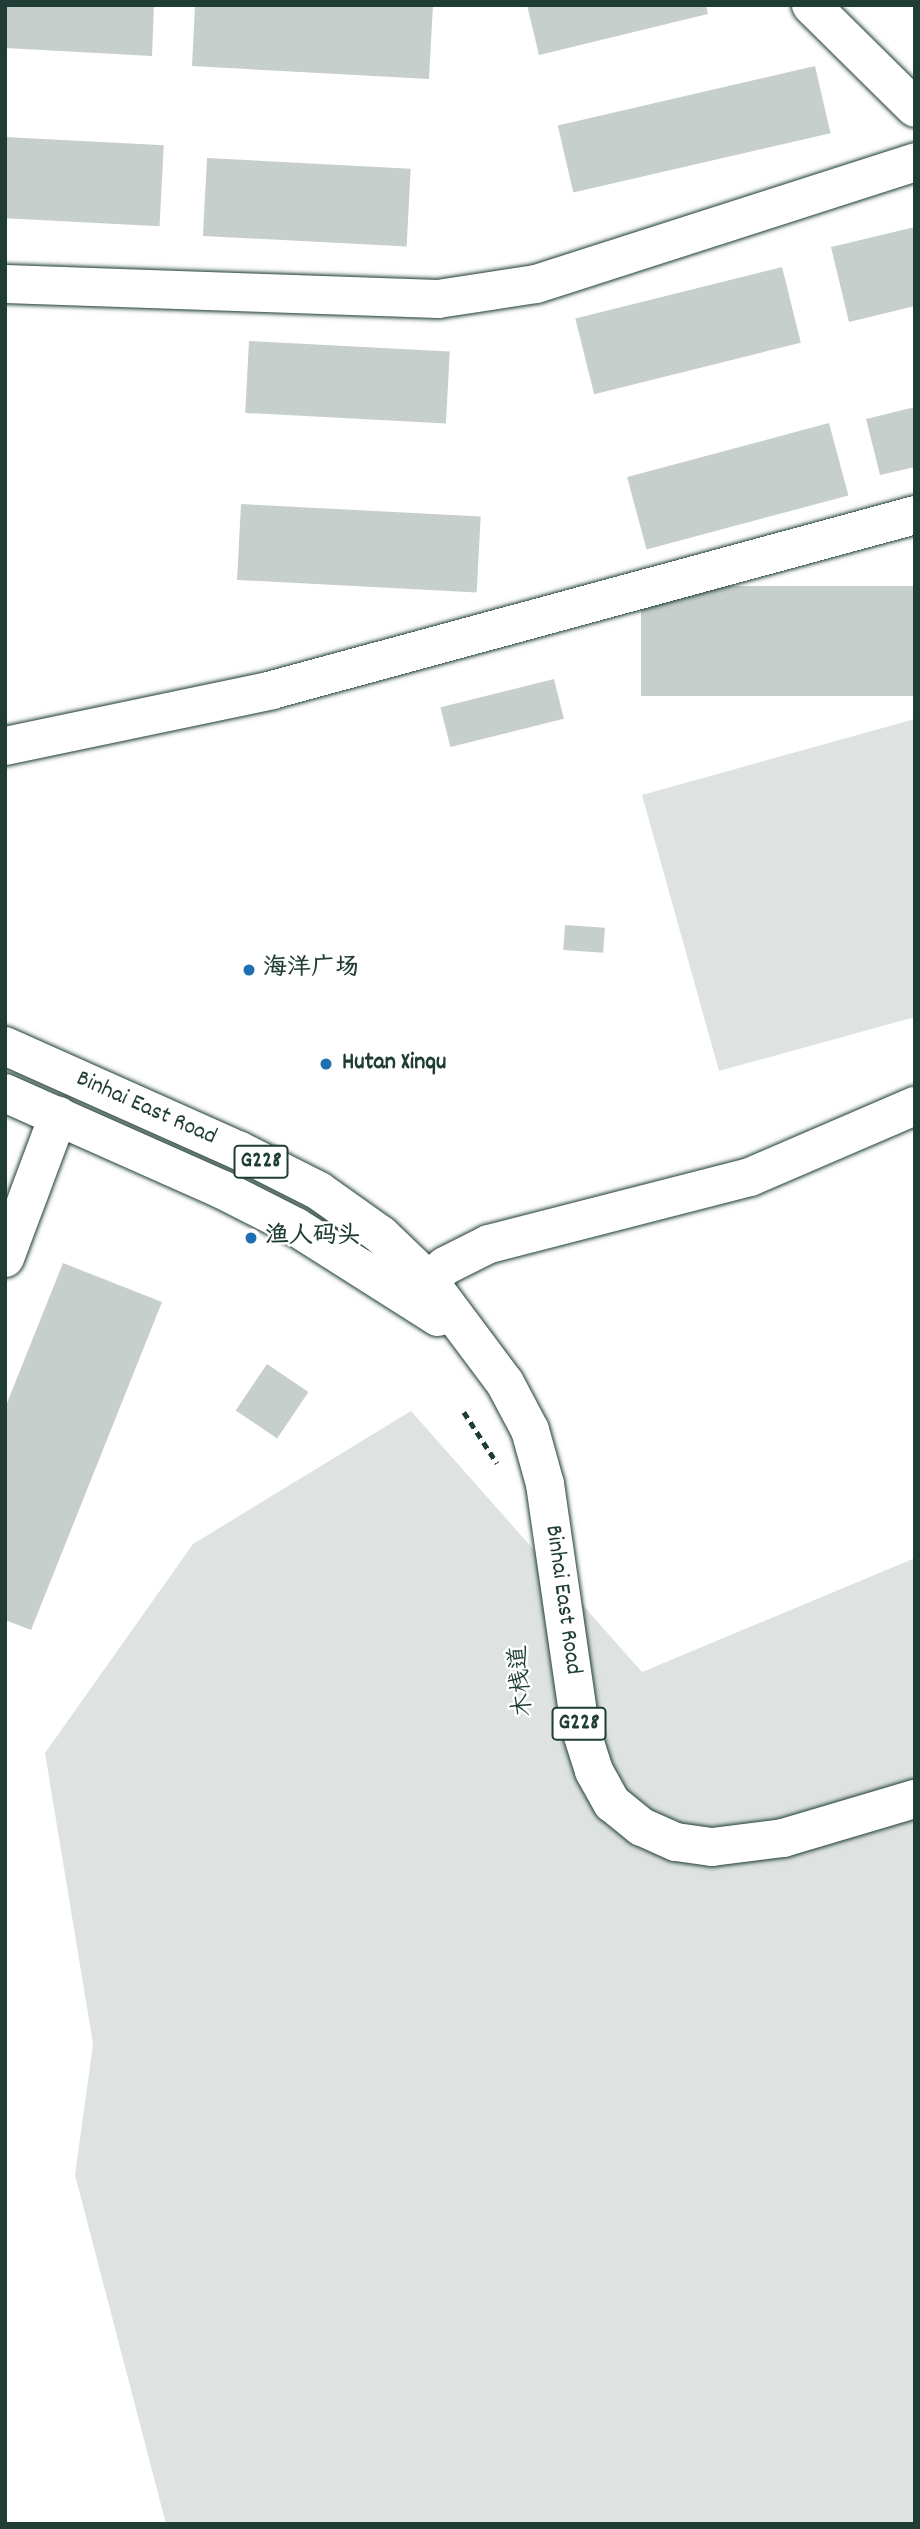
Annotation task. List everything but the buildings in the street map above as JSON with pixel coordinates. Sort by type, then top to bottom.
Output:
[{"type":"main road","points":[[811,5],[915,108]]},
{"type":"main road","points":[[5,284],[438,299],[536,284],[915,162]]},
{"type":"main road","points":[[5,746],[272,690],[915,515]]},
{"type":"main road","name":"Binhai East Road","points":[[5,1046],[238,1150],[318,1191],[380,1235],[421,1289],[471,1341],[505,1383],[530,1430],[545,1484],[580,1727],[594,1771],[612,1803],[642,1827],[677,1842],[712,1847],[783,1838],[915,1799]]},
{"type":"main road","name":"Binhai East Road","points":[[5,1093],[221,1189],[421,1289]]},
{"type":"main road","points":[[421,1289],[464,1254],[489,1244],[750,1177],[915,1105]]},
{"type":"main road","points":[[5,1258],[58,1116]]},
{"type":"path","points":[[464,1412],[499,1465]]},
{"type":"shaded area","points":[[915,719],[915,1017],[719,1071],[642,795]]},
{"type":"shaded area","points":[[411,1411],[642,1672],[915,1558],[915,2524],[166,2524],[75,2175],[93,2044],[45,1753],[193,1544]]},
{"type":"place","name":"海洋广场","points":[[249,970]]},
{"type":"place","name":"Hutan Xinqu","points":[[326,1064]]},
{"type":"place","name":"渔人码头","points":[[251,1238]]}]
